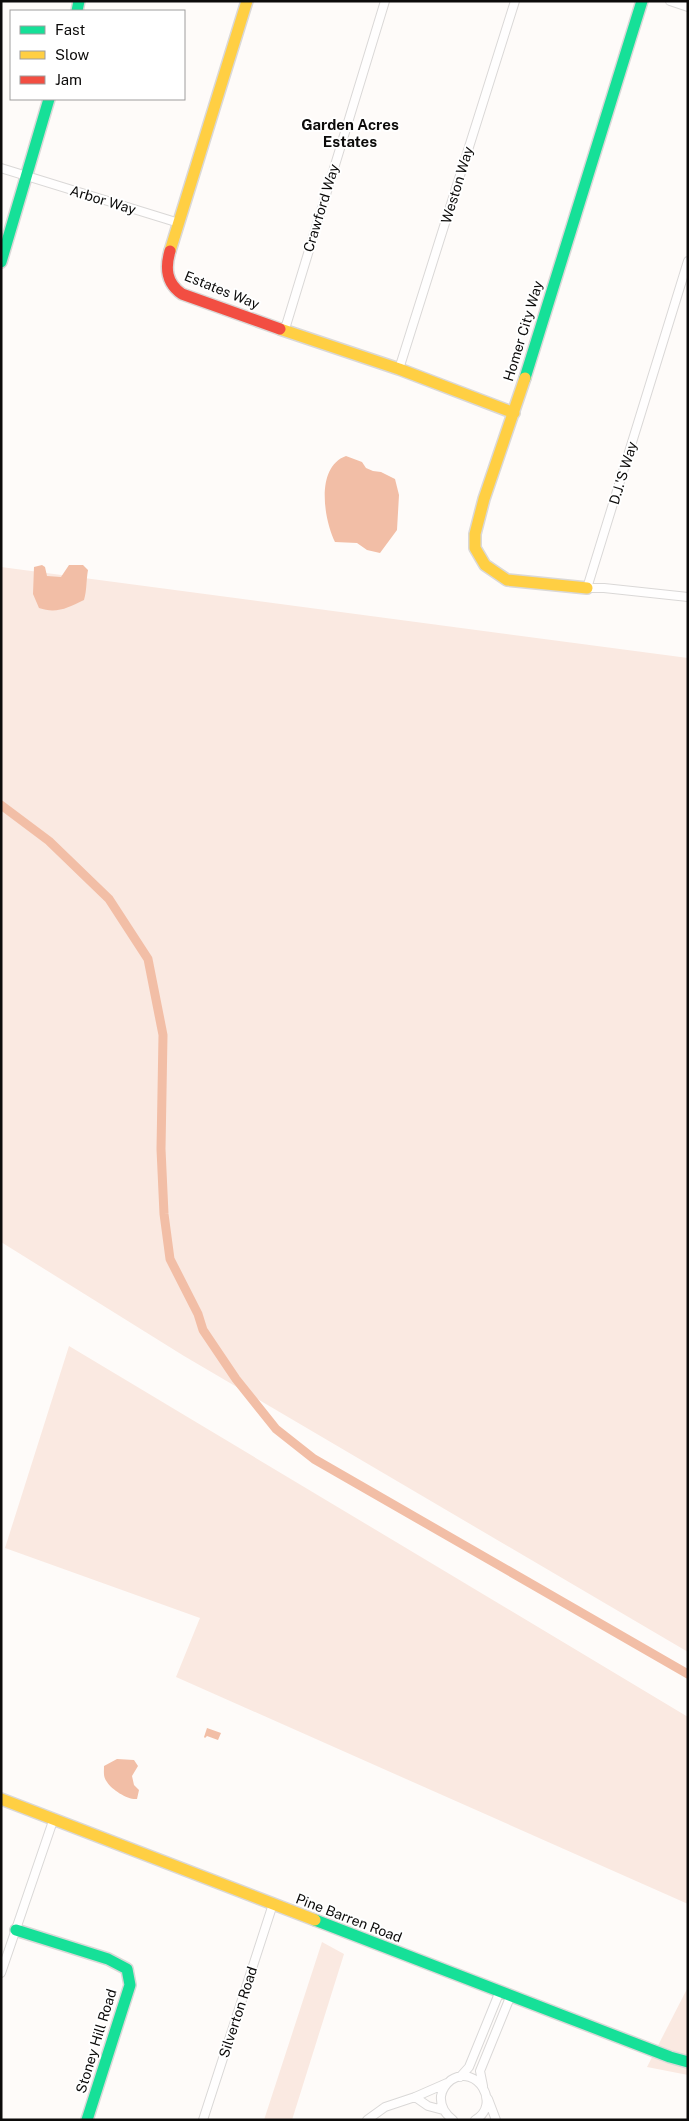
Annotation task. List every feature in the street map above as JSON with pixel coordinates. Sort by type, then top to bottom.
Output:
[{"type":"street","name":"Estates Way","points":[[247,1],[166,265],[170,282],[176,290],[228,312],[285,329],[399,368],[514,413]]},
{"type":"street","name":"Crawford Way","points":[[285,329],[385,1]]},
{"type":"street","name":"Weston Way","points":[[399,368],[515,1]]},
{"type":"street","name":"Homer City Way","points":[[587,588],[507,580],[490,570],[478,554],[474,538],[494,464],[514,413],[642,1]]},
{"type":"street","points":[[670,1],[688,7]]},
{"type":"street","points":[[1,262],[49,100]]},
{"type":"street","name":"Arbor Way","points":[[1,168],[179,223]]},
{"type":"street","name":"D.J.'S Way","points":[[587,588],[688,261]]},
{"type":"street","points":[[587,588],[688,596]]},
{"type":"street","name":"Pine Barren Road","points":[[1,1798],[688,2062]]},
{"type":"street","points":[[1,1973],[54,1818]]},
{"type":"street","name":"Silverton Road","points":[[203,2120],[273,1904]]},
{"type":"street","name":"Stoney Hill Road","points":[[16,1930],[108,1959],[127,1969],[130,1985],[87,2120]]},
{"type":"street","points":[[368,2120],[385,2107],[416,2097],[460,2077],[469,2068],[500,1991]]},
{"type":"street","points":[[496,2120],[483,2086],[480,2071],[511,1995]]},
{"type":"street","points":[[460,2077],[473,2078],[483,2086]]},
{"type":"street","points":[[443,2110],[441,2095],[449,2082]]},
{"type":"street","points":[[416,2097],[428,2106],[443,2110],[453,2120]]},
{"type":"street","points":[[475,2120],[483,2112],[487,2097]]},
{"type":"shaded area","points":[[346,456],[362,462],[366,468],[381,472],[395,479],[399,495],[397,530],[380,553],[367,550],[357,543],[335,542],[331,532],[325,508],[326,482],[336,462]]},
{"type":"shaded area","points":[[42,565],[45,567],[47,576],[61,577],[69,565],[83,565],[88,570],[84,600],[67,608],[56,610],[39,608],[33,594],[34,567]]},
{"type":"shaded area","points":[[1,567],[688,658],[688,1652],[184,1356],[1,1242]]},
{"type":"shaded area","points":[[69,1346],[688,1717],[688,1904],[176,1677],[200,1618],[5,1548]]},
{"type":"shaded area","points":[[207,1728],[221,1733],[218,1740],[207,1736],[204,1737]]},
{"type":"shaded area","points":[[117,1759],[134,1760],[138,1766],[132,1776],[134,1785],[139,1790],[137,1799],[120,1794],[106,1780],[104,1766]]},
{"type":"shaded area","points":[[322,1942],[344,1954],[292,2120],[264,2120]]},
{"type":"shaded area","points":[[688,1987],[688,2075],[647,2067]]},
{"type":"waterway","points":[[1,805],[49,841],[109,899],[148,959],[163,1035],[161,1149],[164,1214],[170,1259],[198,1314],[203,1330],[236,1379],[276,1429],[314,1459],[688,1674]]},
{"type":"traffic: fast","points":[[77,10],[79,1]]},
{"type":"traffic: fast","points":[[525,378],[642,1]]},
{"type":"traffic: fast","points":[[1,262],[49,100]]},
{"type":"traffic: fast","points":[[315,1920],[670,2057],[688,2062]]},
{"type":"traffic: fast","points":[[16,1930],[108,1959],[127,1969],[130,1985],[87,2120]]},
{"type":"traffic: slow","points":[[170,251],[247,1]]},
{"type":"traffic: slow","points":[[280,329],[399,369],[514,413]]},
{"type":"traffic: slow","points":[[525,378],[484,499],[475,534],[475,548],[485,565],[507,580],[587,588]]},
{"type":"traffic: slow","points":[[1,1799],[315,1920]]},
{"type":"traffic: jam","points":[[170,251],[168,275],[173,285],[182,294],[280,329]]},
{"type":"district","name":"Garden Acres Estates","points":[[350,134]]}]
